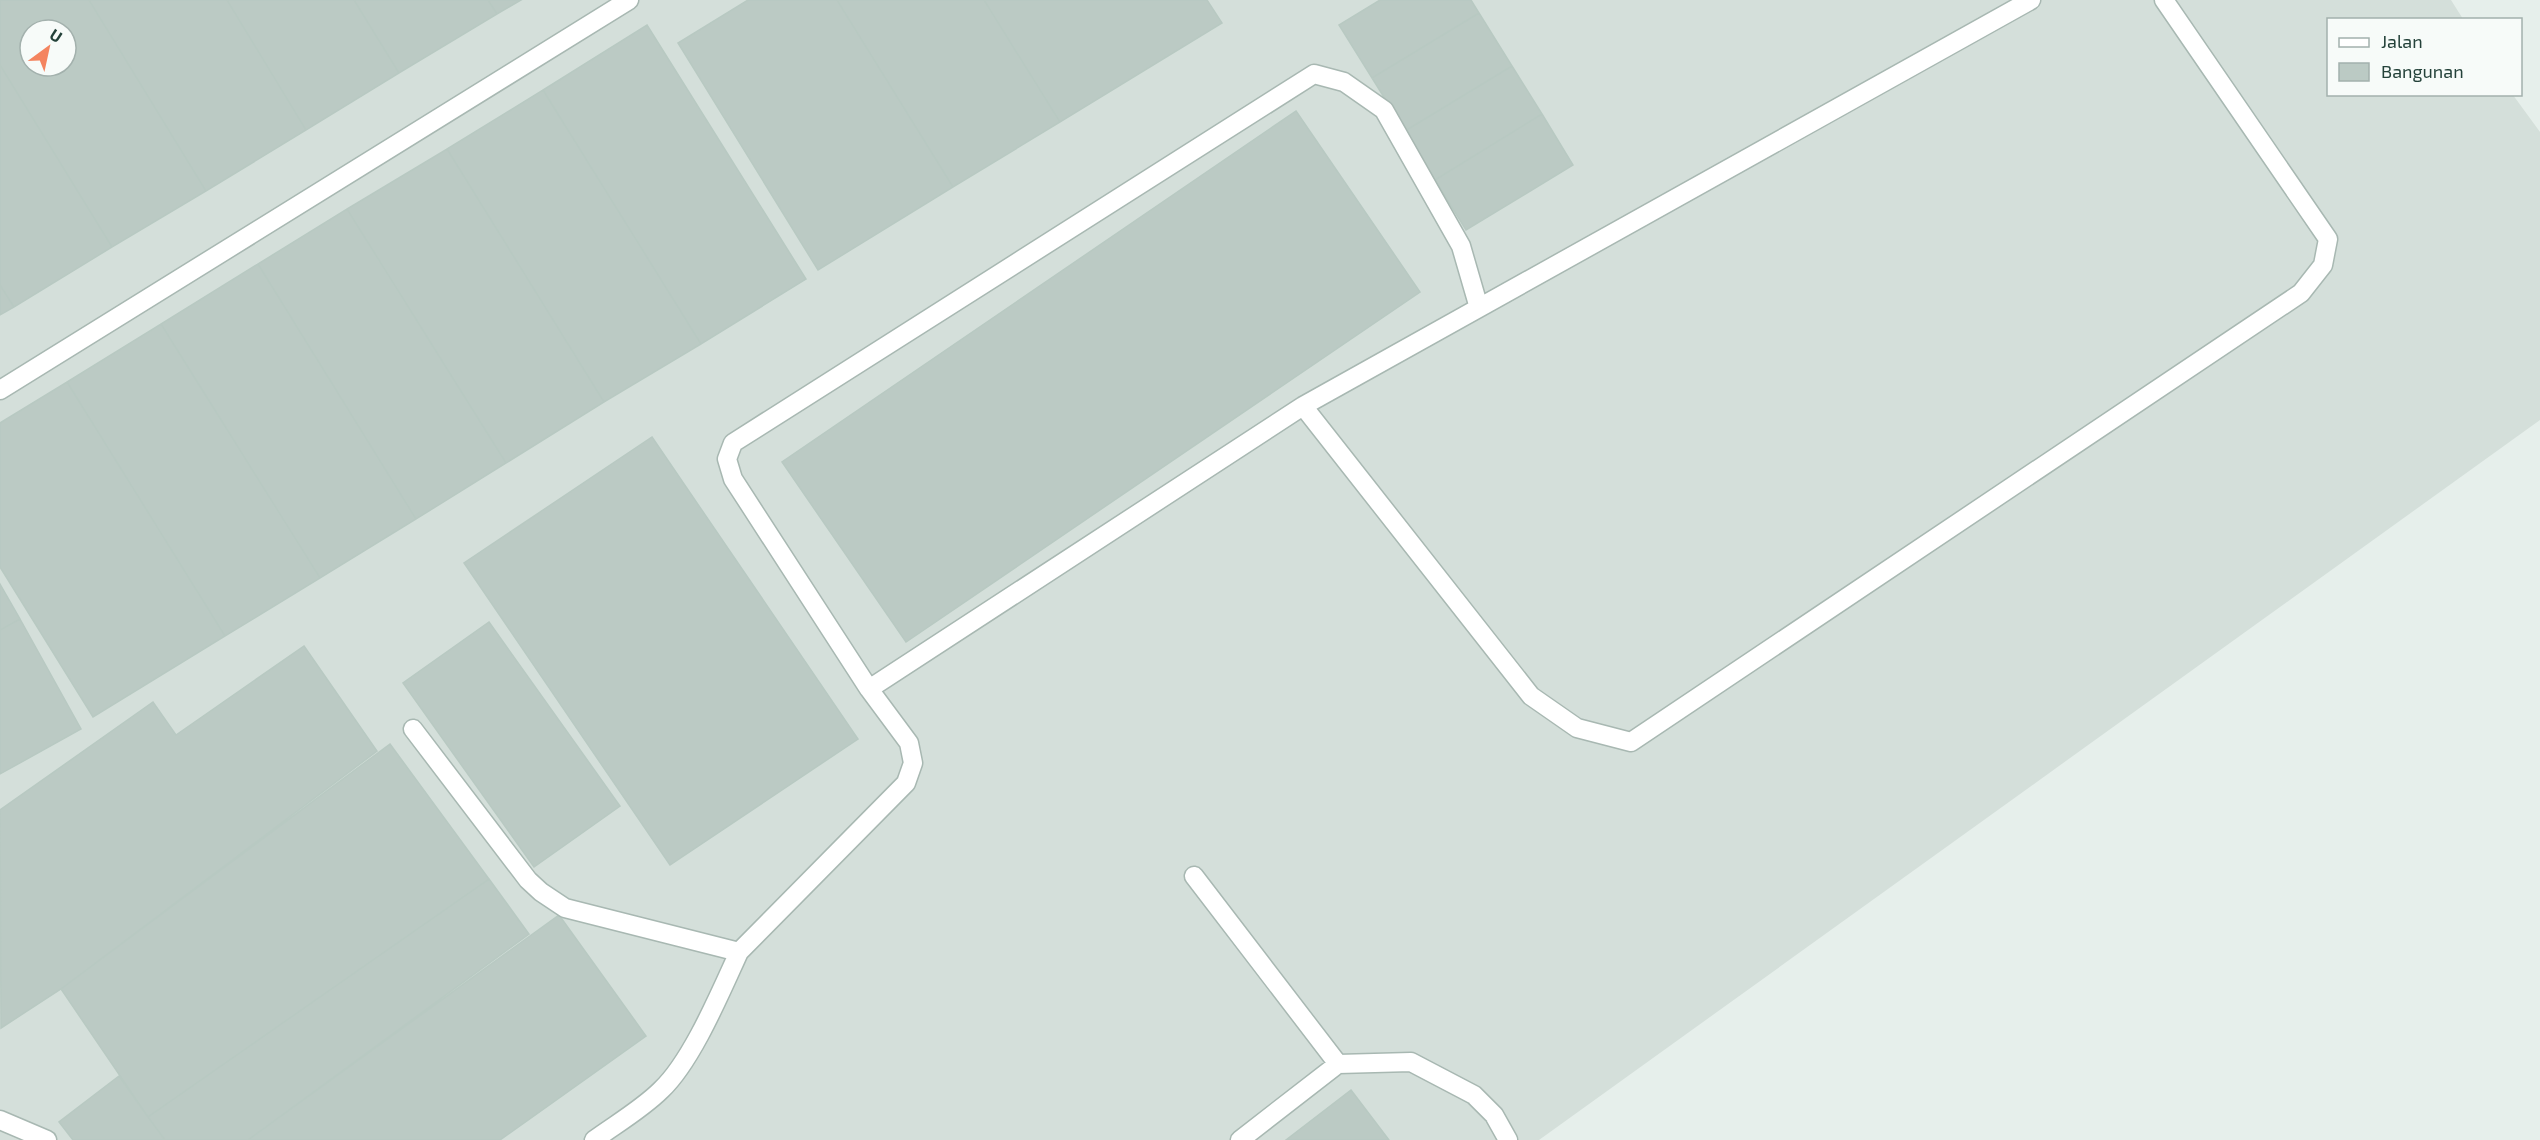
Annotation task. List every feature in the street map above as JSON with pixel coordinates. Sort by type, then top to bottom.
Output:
[{"type":"lane","points":[[0,390],[629,0]]},
{"type":"lane","points":[[869,689],[1303,406],[2031,0]]},
{"type":"lane","points":[[1303,406],[1531,696],[1577,728],[1631,741],[2301,293],[2322,265],[2328,239],[2164,0]]},
{"type":"lane","points":[[594,1140],[662,1090],[687,1056],[717,1001],[739,952],[906,783],[913,763],[909,743],[869,689],[733,479],[728,459],[733,443],[1314,74],[1344,82],[1384,110],[1461,246],[1479,308]]},
{"type":"lane","points":[[413,729],[528,880],[541,892],[565,908],[739,952]]},
{"type":"lane","points":[[1194,876],[1338,1064]]},
{"type":"lane","points":[[1240,1140],[1338,1064],[1411,1062],[1474,1095],[1494,1115],[1508,1140]]},
{"type":"lane","points":[[0,1120],[47,1140]]},
{"type":"shaded area","points":[[0,0],[2451,0],[2462,18],[2327,18],[2327,96],[2514,96],[2540,132],[2540,420],[1539,1140],[0,1140]]},
{"type":"building","points":[[0,0],[89,0],[206,191],[112,247],[0,65]]},
{"type":"building","points":[[89,0],[227,0],[306,130],[206,191]]},
{"type":"building","points":[[227,0],[354,0],[399,73],[306,130]]},
{"type":"building","points":[[354,0],[488,0],[497,14],[399,73]]},
{"type":"building","points":[[488,0],[521,0],[497,14]]},
{"type":"building","points":[[748,0],[837,0],[953,187],[818,270],[678,43]]},
{"type":"building","points":[[837,0],[984,0],[1060,122],[953,187]]},
{"type":"building","points":[[984,0],[1207,0],[1222,23],[1060,122]]},
{"type":"building","points":[[1380,0],[1471,0],[1479,13],[1372,78],[1339,25]]},
{"type":"building","points":[[1479,13],[1512,66],[1405,131],[1372,78]]},
{"type":"building","points":[[647,25],[806,279],[701,344],[543,90]]},
{"type":"building","points":[[0,65],[112,247],[14,307],[0,285]]},
{"type":"building","points":[[1512,66],[1542,114],[1435,180],[1405,131]]},
{"type":"building","points":[[543,90],[701,344],[604,402],[447,149]]},
{"type":"building","points":[[1296,111],[1420,292],[906,642],[782,462]]},
{"type":"building","points":[[1542,114],[1573,165],[1466,230],[1435,180]]},
{"type":"building","points":[[447,149],[604,402],[506,463],[347,209]]},
{"type":"building","points":[[347,209],[506,463],[416,519],[258,264]]},
{"type":"building","points":[[258,264],[416,519],[320,578],[161,324]]},
{"type":"building","points":[[0,285],[14,307],[0,315]]},
{"type":"building","points":[[161,324],[320,578],[225,636],[67,382]]},
{"type":"building","points":[[67,382],[225,636],[93,717],[0,567],[0,423]]},
{"type":"building","points":[[652,437],[858,739],[670,865],[464,563]]},
{"type":"building","points":[[0,584],[20,619],[0,630]]},
{"type":"building","points":[[20,619],[81,729],[0,774],[0,630]]},
{"type":"building","points":[[489,622],[620,806],[534,867],[403,683]]},
{"type":"building","points":[[304,646],[377,751],[61,989],[1,1028],[0,810],[153,702],[176,735]]},
{"type":"building","points":[[390,744],[489,879],[148,1117],[61,989]]},
{"type":"building","points":[[489,879],[529,934],[248,1140],[165,1140],[148,1117]]},
{"type":"building","points":[[559,915],[646,1036],[500,1140],[248,1140]]},
{"type":"building","points":[[119,1076],[165,1140],[73,1140],[59,1122]]},
{"type":"building","points":[[1351,1090],[1389,1140],[1286,1140]]}]
